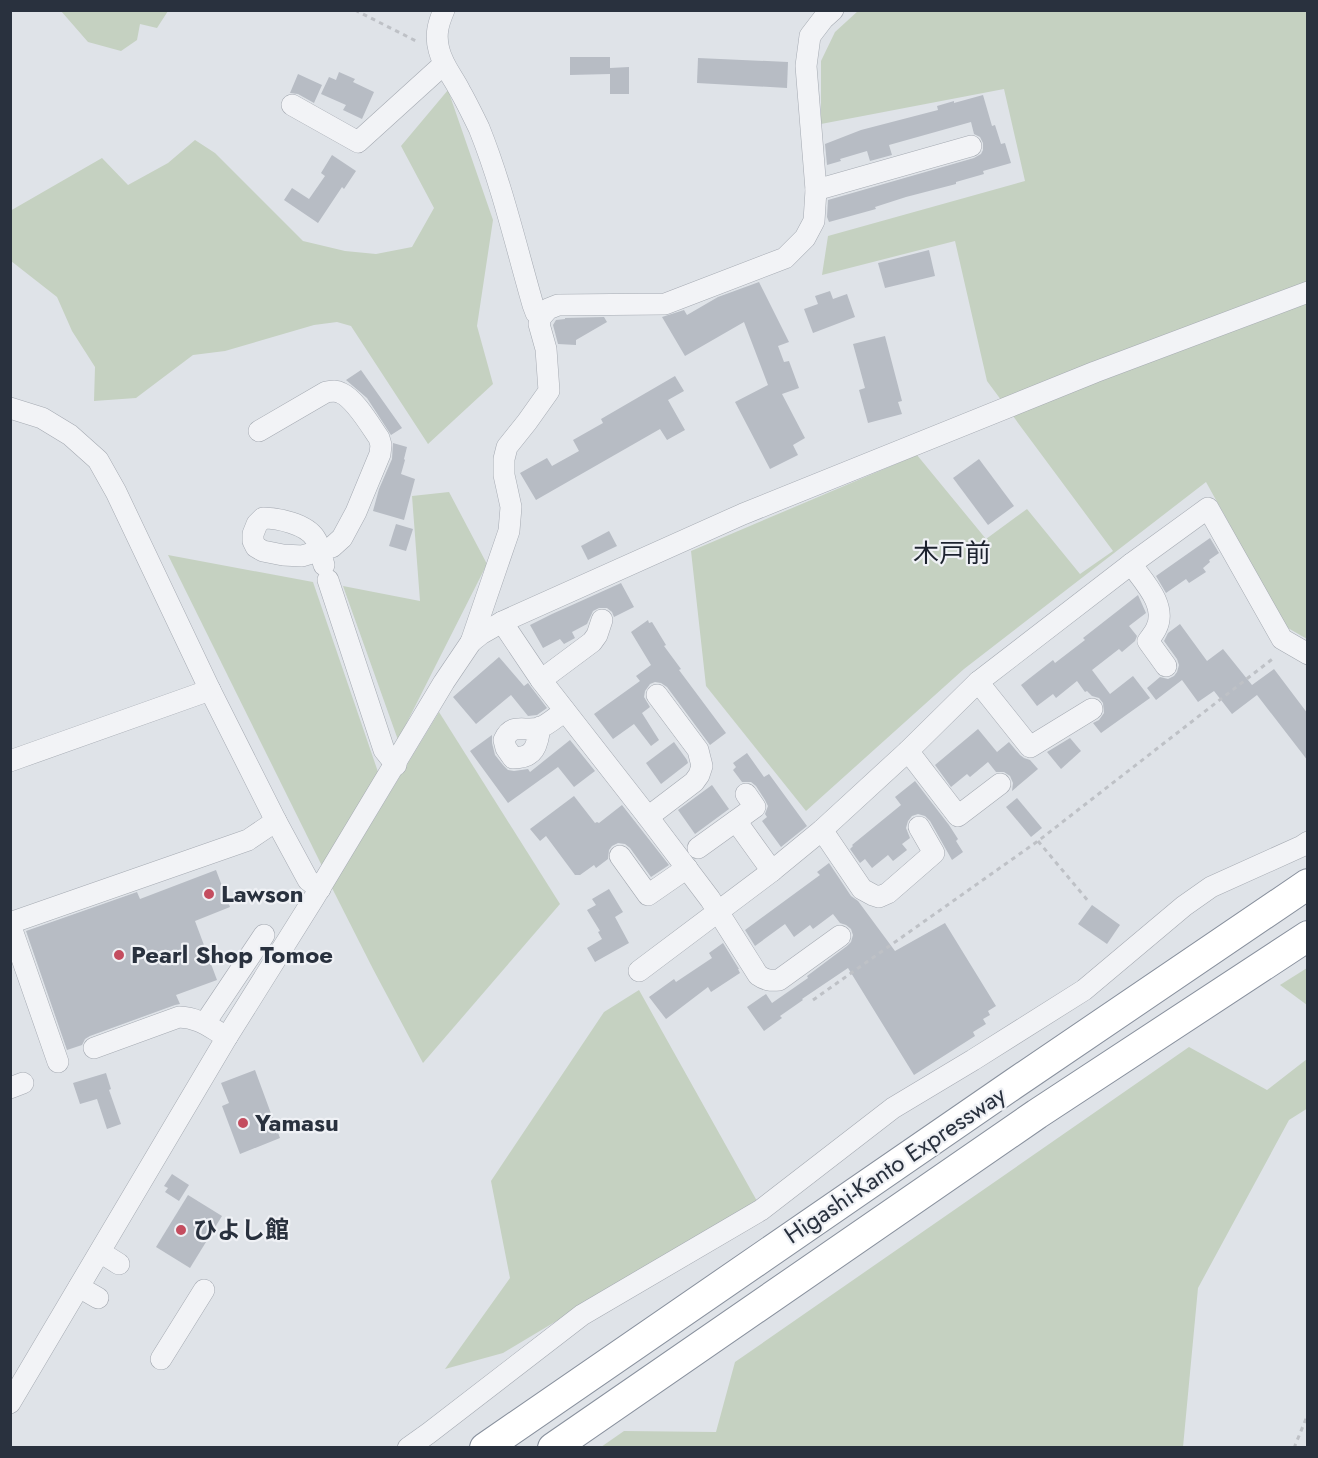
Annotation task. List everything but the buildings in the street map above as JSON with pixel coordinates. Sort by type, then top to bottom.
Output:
[{"type":"highway","name":"Higashi-Kanto Expressway","points":[[485,1448],[1308,884]]},
{"type":"highway","name":"Higashi-Kanto Expressway","points":[[553,1448],[1037,1114],[1308,936]]},
{"type":"street","points":[[444,10],[436,34],[441,57],[478,128],[497,179],[533,305],[536,313],[542,317]]},
{"type":"street","points":[[10,1403],[227,1037],[396,765],[444,682],[471,642],[509,531],[511,507],[504,475],[507,447],[549,391],[546,349],[540,324],[542,317],[548,309],[558,305],[665,304],[785,258],[805,238],[814,221],[816,190],[806,66],[810,36],[819,18]]},
{"type":"street","points":[[292,105],[358,142],[441,57]]},
{"type":"street","points":[[816,190],[971,146]]},
{"type":"street","points":[[471,642],[502,622],[743,514],[1095,372],[1308,292]]},
{"type":"street","points":[[259,431],[327,392],[334,391],[341,392],[350,398],[379,438],[380,454],[352,520],[342,538],[332,547],[324,565],[384,750],[396,765]]},
{"type":"street","points":[[10,408],[42,418],[70,435],[98,460],[116,492],[210,690],[276,821],[308,880],[320,889]]},
{"type":"street","points":[[639,971],[772,871],[822,830],[908,751],[978,682],[1208,508],[1282,639],[1299,650]]},
{"type":"street","points":[[1131,564],[1158,602],[1160,616],[1157,627],[1148,641],[1166,666]]},
{"type":"street","points":[[541,680],[592,642],[602,620]]},
{"type":"street","points":[[502,622],[541,680],[687,868],[718,911],[758,975],[771,981],[779,980],[840,936]]},
{"type":"street","points":[[978,682],[1030,747],[1092,709]]},
{"type":"street","points":[[10,761],[210,690]]},
{"type":"street","points":[[648,817],[694,782],[702,766],[698,750],[657,695]]},
{"type":"street","points":[[540,728],[565,711]]},
{"type":"street","points":[[10,776],[171,720]]},
{"type":"street","points":[[908,751],[958,816],[1000,784]]},
{"type":"street","points":[[698,848],[755,807],[746,794]]},
{"type":"street","points":[[58,1062],[10,923],[248,840],[276,821]]},
{"type":"street","points":[[736,821],[772,871]]},
{"type":"street","points":[[822,830],[862,889],[879,897],[888,893],[934,853],[920,827]]},
{"type":"street","points":[[408,1448],[582,1315],[761,1210],[892,1108],[1084,990],[1184,906],[1211,887],[1308,842]]},
{"type":"street","points":[[620,856],[648,895],[687,868]]},
{"type":"street","points":[[205,1023],[264,935]]},
{"type":"street","points":[[94,1048],[179,1017],[193,1018],[205,1023],[227,1037]]},
{"type":"street","points":[[100,1252],[119,1264]]},
{"type":"street","points":[[79,1287],[98,1298]]},
{"type":"street","points":[[161,1359],[204,1290]]},
{"type":"path","points":[[355,10],[429,47],[441,57]]},
{"type":"path","points":[[813,1000],[1038,841],[1299,650]]},
{"type":"path","points":[[1038,841],[1089,902]]},
{"type":"path","points":[[1294,1448],[1308,1414]]},
{"type":"green space","points":[[61,11],[168,11],[157,28],[140,24],[137,40],[121,51],[88,42]]},
{"type":"green space","points":[[858,11],[1307,11],[1307,639],[1274,620],[1231,527],[1206,482],[964,669],[806,811],[706,686],[691,551],[917,455],[986,539],[1027,509],[1080,574],[1113,551],[987,381],[955,241],[822,275],[828,236],[1025,181],[1004,89],[821,124],[821,61],[835,32]]},
{"type":"green space","points":[[448,90],[493,220],[477,326],[493,384],[428,444],[351,326],[337,322],[314,325],[225,351],[193,355],[136,398],[94,401],[95,367],[72,331],[57,297],[11,261],[10,211],[102,158],[128,185],[168,163],[195,140],[215,153],[303,241],[345,251],[376,254],[412,247],[434,208],[401,146]]},
{"type":"green space","points":[[449,492],[487,564],[398,740],[343,586],[420,601],[412,496]]},
{"type":"green space","points":[[168,555],[313,582],[378,772],[322,866]]},
{"type":"green space","points":[[439,712],[560,904],[423,1063],[332,888]]},
{"type":"green space","points":[[1307,968],[1307,1005],[1280,985]]},
{"type":"green space","points":[[639,990],[757,1201],[503,1353],[445,1369],[510,1278],[491,1181],[604,1012]]},
{"type":"green space","points":[[1189,1047],[1267,1090],[1307,1059],[1308,1108],[1289,1120],[1198,1288],[1183,1447],[601,1447],[624,1431],[716,1432],[735,1362]]},
{"type":"place","name":"Lawson","points":[[209,894]]},
{"type":"place","name":"Pearl Shop Tomoe","points":[[119,955]]},
{"type":"place","name":"Yamasu","points":[[243,1123]]},
{"type":"place","name":"ひよし館","points":[[181,1230]]},
{"type":"district","name":"木戸前","points":[[952,553]]}]
